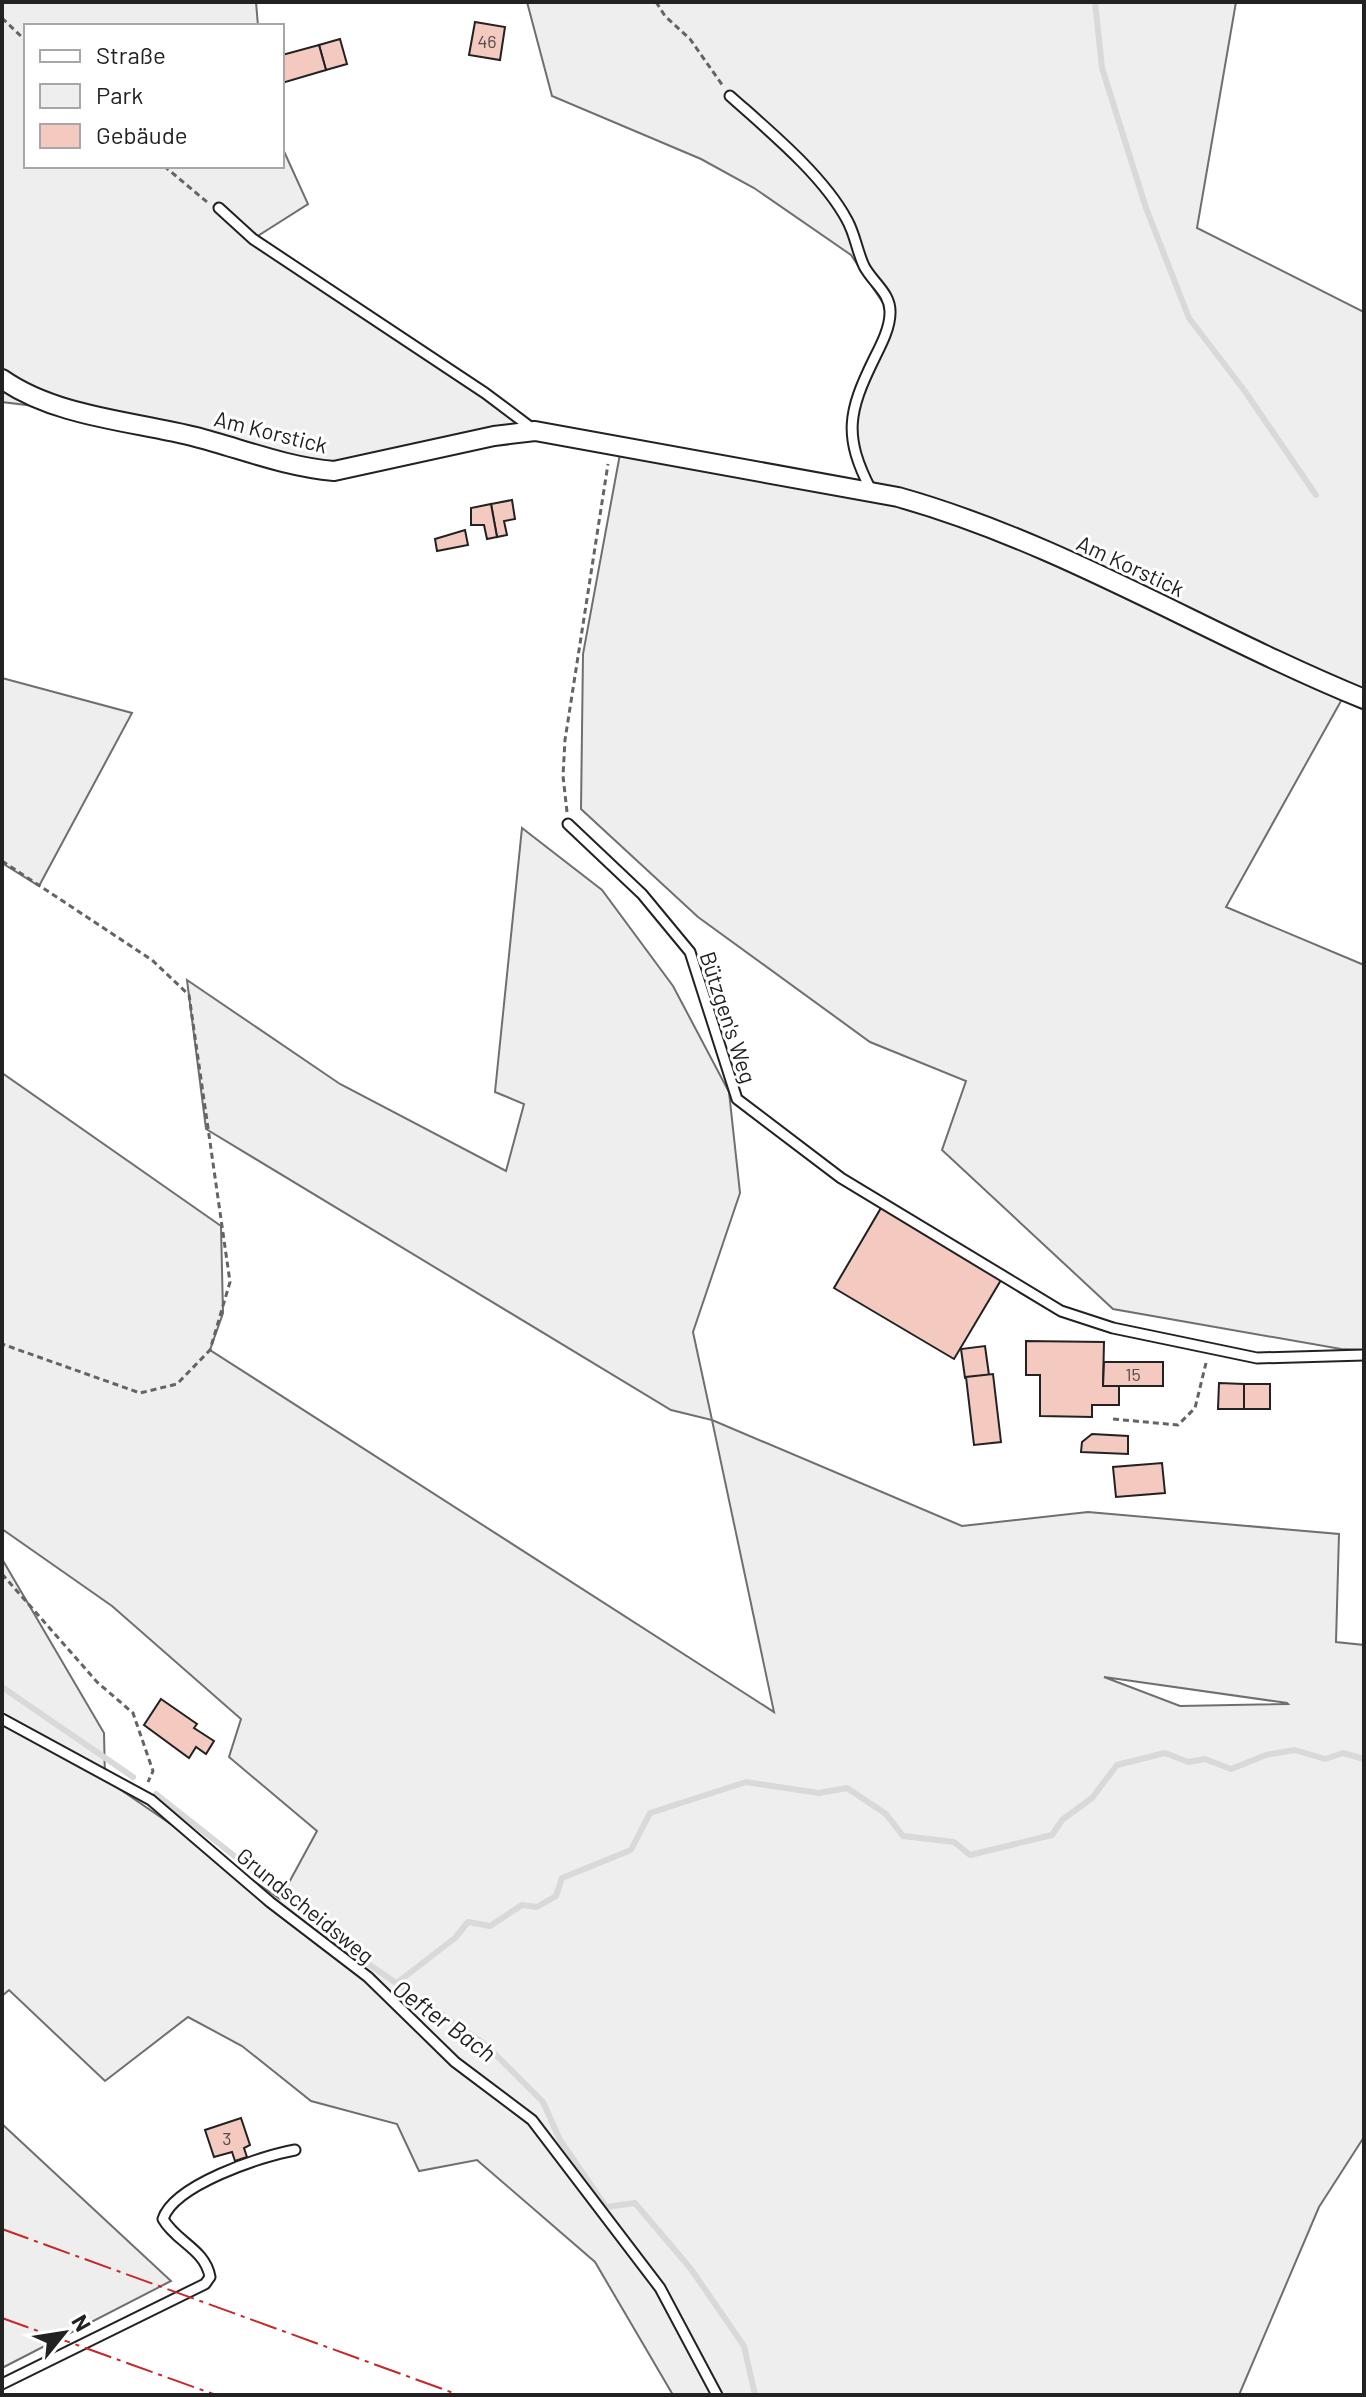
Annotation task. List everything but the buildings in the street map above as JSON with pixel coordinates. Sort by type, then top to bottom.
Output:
[{"type":"street","name":"Am Korstick","points":[[2,379],[19,391],[68,408],[199,438],[308,469],[334,471],[494,436],[535,431],[872,492],[956,513],[1030,544],[1364,699]]},
{"type":"lane","points":[[730,96],[798,157],[847,219],[864,267],[889,302],[890,315],[882,343],[851,412],[850,438],[856,463],[872,492]]},
{"type":"lane","name":"Am Korstick","points":[[219,208],[253,239],[485,393],[535,431]]},
{"type":"lane","name":"Bützgen's Weg","points":[[568,824],[642,894],[690,952],[737,1099],[841,1178],[1061,1311],[1113,1328],[1257,1358],[1364,1355]]},
{"type":"lane","name":"Grundscheidsweg","points":[[2,1719],[143,1794],[270,1902],[368,1977],[455,2062],[532,2120],[660,2288],[717,2395]]},
{"type":"lane","points":[[2,2384],[205,2284],[210,2277],[203,2258],[174,2237],[163,2219],[166,2209],[180,2194],[205,2181],[295,2150]]},
{"type":"path","points":[[656,2],[665,16],[690,39],[730,96]]},
{"type":"path","points":[[2,18],[24,39]]},
{"type":"path","points":[[166,168],[201,198],[219,208]]},
{"type":"path","points":[[568,824],[563,776],[565,740],[611,446]]},
{"type":"path","points":[[2,861],[152,960],[189,995],[230,1282],[210,1350],[177,1384],[140,1393],[2,1344]]},
{"type":"path","points":[[1113,1419],[1178,1425],[1195,1408],[1210,1348]]},
{"type":"path","points":[[2,1574],[97,1682],[133,1713],[153,1771],[143,1794]]},
{"type":"green space","points":[[2,2],[256,2],[258,24],[24,24],[24,168],[284,168],[284,151],[308,204],[253,239],[534,431],[334,470],[68,410],[2,402]]},
{"type":"green space","points":[[527,2],[1236,2],[1197,228],[1364,312],[1364,699],[1346,692],[1226,907],[1364,965],[1364,1350],[1341,1349],[1113,1309],[942,1150],[966,1081],[870,1042],[698,917],[581,809],[583,654],[620,454],[872,493],[857,462],[852,413],[891,315],[851,255],[754,188],[701,159],[552,96]]},
{"type":"green space","points":[[2,678],[132,713],[39,886],[2,863]]},
{"type":"green space","points":[[522,828],[602,890],[673,986],[729,1092],[740,1193],[693,1332],[712,1420],[671,1410],[206,1129],[187,980],[340,1084],[506,1171],[524,1104],[495,1092]]},
{"type":"green space","points":[[2,1073],[221,1226],[223,1313],[210,1350],[774,1712],[712,1420],[962,1526],[1088,1512],[1339,1534],[1336,1642],[1364,1645],[1364,2137],[1319,2207],[1239,2395],[673,2395],[595,2262],[477,2160],[419,2171],[397,2124],[311,2101],[242,2046],[188,2017],[105,2081],[9,1990],[2,1996],[2,1559],[104,1733],[105,1779],[280,1899],[317,1831],[229,1757],[241,1719],[112,1606],[2,1529]],"holes":[[[1104,1677],[1287,1703],[1180,1706]]]},
{"type":"green space","points":[[2,2124],[171,2281],[2,2368]]},
{"type":"waterway","points":[[1095,2],[1102,68],[1146,208],[1189,318],[1244,390],[1316,495]]},
{"type":"waterway","name":"Oefter Bach","points":[[2,1687],[133,1777]]},
{"type":"waterway","points":[[398,1982],[455,1938],[468,1922],[490,1926],[522,1905],[537,1907],[556,1896],[562,1878],[631,1850],[650,1813],[746,1782],[819,1793],[847,1788],[886,1814],[903,1836],[954,1842],[970,1855],[1052,1835],[1062,1820],[1092,1798],[1117,1765],[1165,1753],[1188,1762],[1205,1759],[1231,1769],[1266,1755],[1295,1750],[1325,1759],[1343,1753],[1364,1759]]},
{"type":"waterway","name":"Oefter Bach","points":[[156,1794],[289,1899],[335,1941],[486,2045],[543,2102],[560,2140],[606,2207],[635,2203],[691,2269],[744,2346],[755,2395]]},
{"type":"power","points":[[2,2229],[459,2395]]},
{"type":"power","points":[[2,2318],[216,2395]]}]
